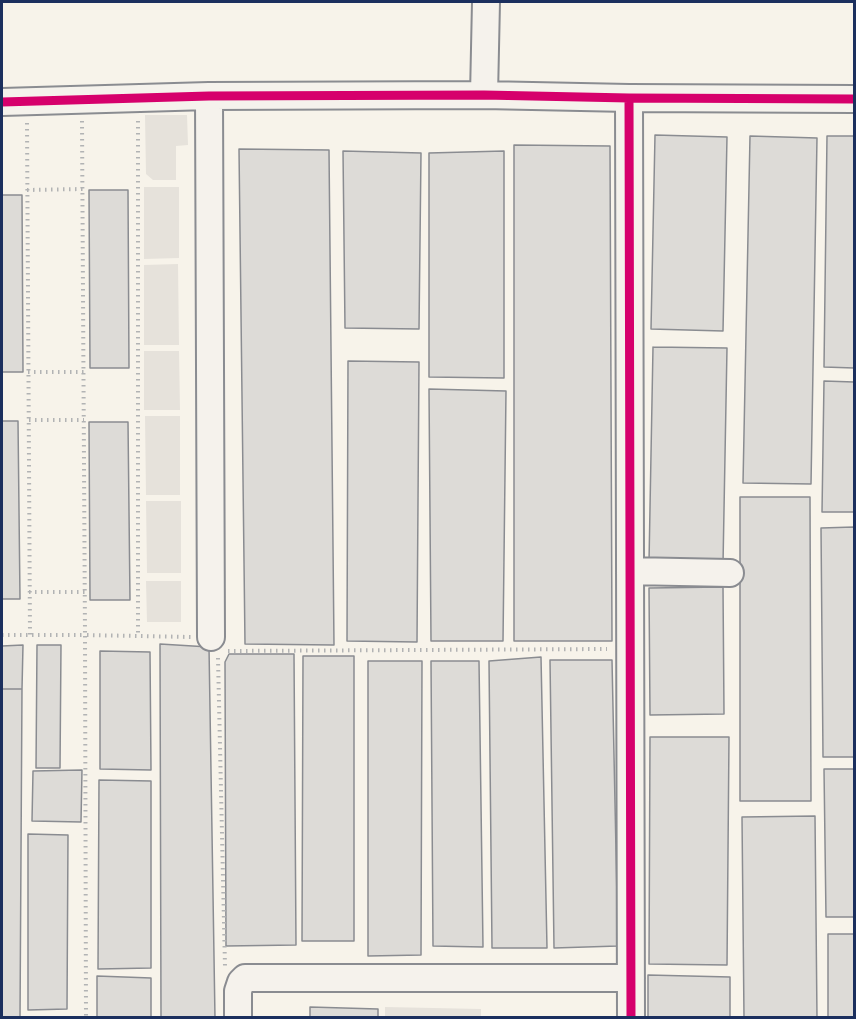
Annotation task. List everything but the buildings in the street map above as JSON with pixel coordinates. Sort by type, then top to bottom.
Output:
[{"type":"street","points":[[484,95],[486,2]]},
{"type":"street","points":[[14,101],[209,96],[484,95],[855,99]]},
{"type":"street","points":[[209,96],[211,637]]},
{"type":"street","points":[[629,98],[631,1017]]},
{"type":"street","points":[[630,571],[730,573]]},
{"type":"street","points":[[238,1017],[238,991],[245,978],[631,978]]},
{"type":"path","points":[[138,98],[138,636]]},
{"type":"path","points":[[82,99],[86,1017]]},
{"type":"path","points":[[14,101],[27,190],[30,635]]},
{"type":"path","points":[[27,190],[82,189]]},
{"type":"path","points":[[28,372],[84,372]]},
{"type":"path","points":[[28,420],[84,420]]},
{"type":"path","points":[[29,592],[85,592]]},
{"type":"path","points":[[2,635],[211,637]]},
{"type":"path","points":[[241,982],[225,971],[218,652],[631,649]]},
{"type":"shaded area","points":[[145,115],[187,115],[188,145],[176,146],[176,180],[153,180],[146,174]]},
{"type":"shaded area","points":[[144,187],[179,187],[179,258],[144,259]]},
{"type":"shaded area","points":[[178,264],[179,345],[144,345],[144,265]]},
{"type":"shaded area","points":[[144,351],[179,351],[180,410],[144,410]]},
{"type":"shaded area","points":[[145,416],[180,416],[180,495],[146,495]]},
{"type":"shaded area","points":[[146,501],[181,501],[181,573],[147,573]]},
{"type":"shaded area","points":[[146,581],[181,581],[181,622],[147,622]]},
{"type":"shaded area","points":[[385,1007],[481,1009],[481,1017],[385,1017]]},
{"type":"cycle path","points":[[2,102],[209,96],[484,95],[854,99]]},
{"type":"cycle path","points":[[629,98],[631,1018]]}]
